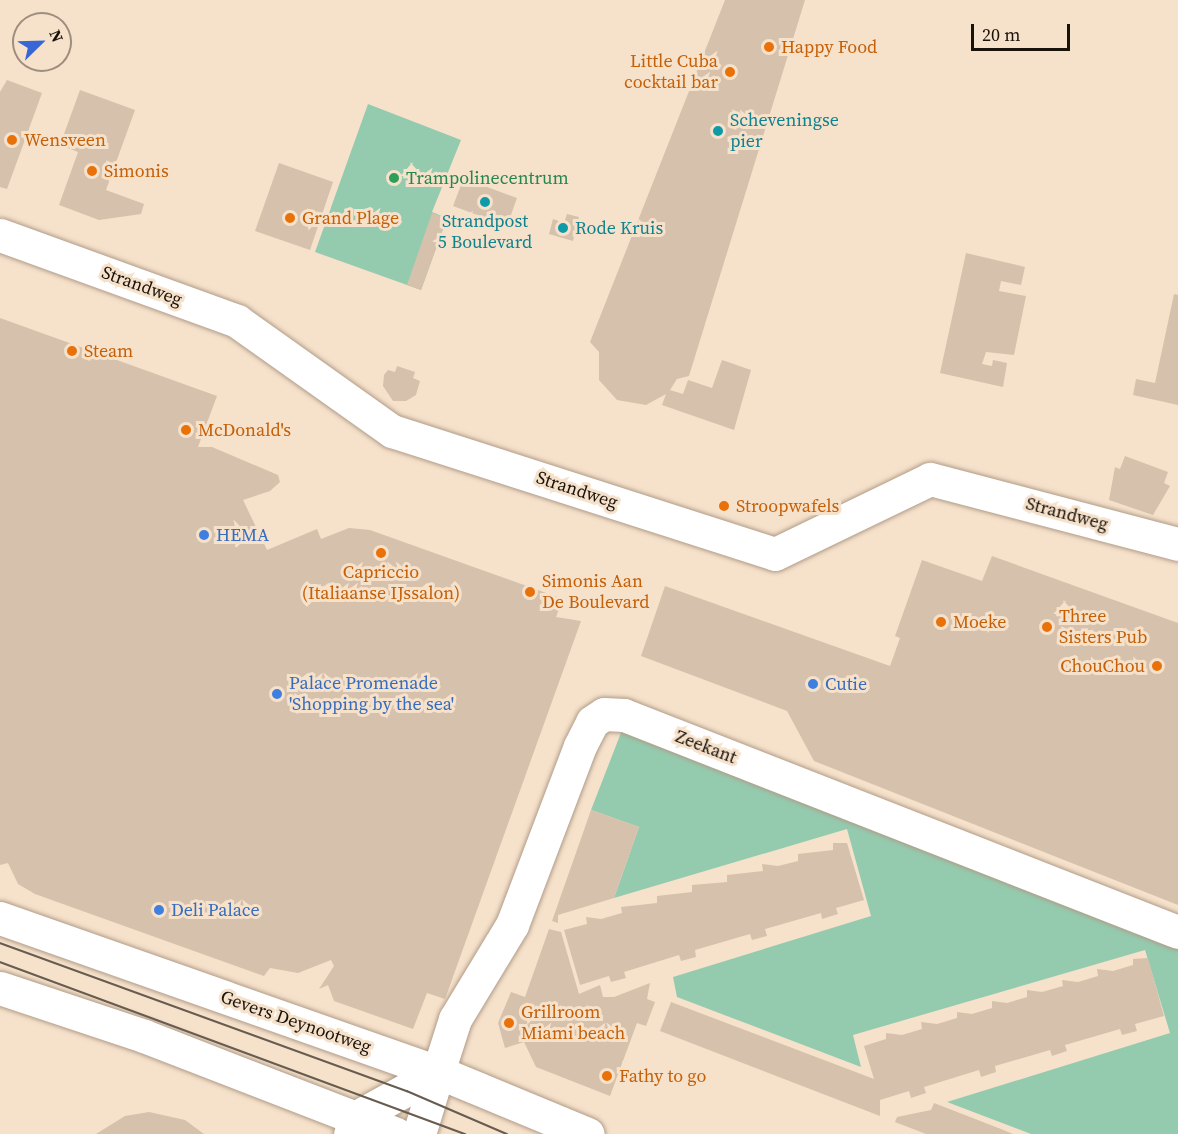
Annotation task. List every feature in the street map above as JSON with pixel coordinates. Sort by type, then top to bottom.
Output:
[{"type":"street","name":"Strandweg","points":[[0,235],[237,321],[392,431],[775,554],[930,478],[1178,544]]},
{"type":"street","name":"Zeekant","points":[[419,1134],[455,1019],[512,926],[580,746],[592,722],[604,714],[624,715],[1178,932]]},
{"type":"street","name":"Gevers Deynootweg","points":[[0,918],[438,1072],[588,1134]]},
{"type":"street","points":[[0,988],[144,1036],[352,1126],[396,1134]]},
{"type":"street","points":[[352,1126],[438,1072]]},
{"type":"green space","name":"Trampolinecentrum","points":[[368,104],[461,140],[432,212],[447,218],[421,290],[315,252]]},
{"type":"green space","points":[[624,725],[1178,942],[1178,1134],[1031,1134],[947,1102],[1170,1033],[1145,950],[853,1035],[861,1067],[677,997],[673,977],[871,916],[847,829],[614,898],[639,827],[591,810]]},
{"type":"building","name":"Scheveningse pier","points":[[725,0],[805,0],[689,376],[677,379],[670,390],[683,394],[688,380],[712,388],[722,360],[751,370],[734,430],[662,405],[666,394],[646,405],[617,400],[599,380],[599,352],[590,342]]},
{"type":"building","name":"Wensveen","points":[[7,80],[42,93],[7,189],[0,187],[0,92]]},
{"type":"building","name":"Simonis","points":[[80,90],[135,110],[106,190],[144,204],[141,214],[99,220],[59,205],[78,152],[60,145]]},
{"type":"building","name":"Grand Plage","points":[[279,163],[333,182],[310,250],[255,231]]},
{"type":"building","name":"Strandpost 5 Boulevard","points":[[466,172],[481,178],[479,184],[517,198],[507,226],[453,206]]},
{"type":"building","points":[[432,213],[447,218],[421,290],[407,285]]},
{"type":"building","name":"Rode Kruis","points":[[567,214],[579,217],[573,241],[549,234],[553,219],[564,223]]},
{"type":"building","points":[[966,253],[1025,267],[1021,285],[1001,281],[999,291],[1026,296],[1014,355],[986,352],[982,364],[992,366],[993,360],[1007,363],[1003,387],[940,373]]},
{"type":"building","points":[[1174,294],[1178,295],[1178,405],[1133,395],[1136,379],[1155,383]]},
{"type":"building","name":"Palace Promenade 'Shopping by the sea'","points":[[0,318],[217,396],[198,447],[212,447],[278,475],[280,482],[270,491],[243,500],[267,550],[317,529],[321,539],[349,528],[370,530],[563,599],[556,617],[581,621],[445,999],[427,993],[413,1029],[334,1001],[328,985],[319,989],[334,966],[331,960],[298,973],[270,968],[264,976],[35,894],[18,884],[8,863],[0,865]]},
{"type":"building","points":[[397,366],[415,372],[413,378],[420,381],[416,395],[406,401],[393,401],[383,386],[384,375],[388,370],[395,372]]},
{"type":"building","points":[[1125,456],[1168,472],[1164,483],[1170,486],[1153,515],[1109,500],[1115,467],[1120,469]]},
{"type":"building","points":[[992,556],[1178,623],[1178,905],[814,761],[787,711],[641,656],[665,586],[890,666],[900,638],[895,636],[922,560],[982,581]]},
{"type":"building","points":[[591,810],[639,827],[614,898],[558,915],[558,923],[552,921]]},
{"type":"building","points":[[833,843],[847,843],[864,900],[836,908],[838,914],[822,919],[821,913],[765,929],[767,936],[752,940],[750,934],[695,950],[696,957],[681,961],[679,955],[624,972],[626,978],[611,982],[609,976],[580,985],[564,930],[587,924],[586,917],[601,919],[622,913],[621,907],[657,903],[657,896],[692,892],[692,885],[727,882],[727,875],[763,871],[762,864],[778,866],[798,861],[798,854],[833,850]]},
{"type":"building","points":[[549,929],[561,932],[579,994],[600,985],[603,997],[614,997],[650,983],[647,999],[655,1002],[646,1026],[637,1023],[610,1096],[536,1067],[524,1042],[505,1048],[498,1023],[511,992],[525,997]]},
{"type":"building","points":[[1148,958],[1164,1016],[1135,1024],[1137,1031],[1122,1035],[1120,1029],[1065,1045],[1067,1051],[1052,1056],[1050,1050],[995,1066],[996,1072],[981,1077],[979,1070],[924,1087],[926,1093],[911,1098],[909,1091],[880,1100],[880,1116],[660,1031],[671,1002],[874,1079],[864,1046],[886,1039],[886,1033],[902,1035],[922,1029],[921,1022],[937,1024],[957,1018],[957,1012],[972,1014],[992,1008],[992,1001],[1007,1003],[1027,997],[1027,990],[1042,992],[1063,986],[1062,980],[1078,982],[1098,976],[1097,969],[1113,971],[1133,965],[1133,959]]},
{"type":"building","points":[[934,1103],[1013,1134],[926,1134],[895,1122],[897,1117],[931,1110]]},
{"type":"building","points":[[149,1112],[185,1120],[204,1134],[96,1134],[125,1116]]},
{"type":"tram line","points":[[0,943],[407,1091],[507,1134]]},
{"type":"tram line","points":[[0,962],[465,1134]]},
{"type":"place","name":"Happy Food","points":[[769,47]]},
{"type":"place","name":"Little Cuba cocktail bar","points":[[730,72]]},
{"type":"place","name":"Scheveningse pier","points":[[718,131]]},
{"type":"place","name":"Wensveen","points":[[12,140]]},
{"type":"place","name":"Simonis","points":[[92,171]]},
{"type":"place","name":"Trampolinecentrum","points":[[394,178]]},
{"type":"place","name":"Strandpost 5 Boulevard","points":[[485,202]]},
{"type":"place","name":"Grand Plage","points":[[290,218]]},
{"type":"place","name":"Rode Kruis","points":[[563,228]]},
{"type":"place","name":"Steam","points":[[72,351]]},
{"type":"place","name":"McDonald's","points":[[186,430]]},
{"type":"place","name":"Stroopwafels","points":[[724,506]]},
{"type":"place","name":"HEMA","points":[[204,535]]},
{"type":"place","name":"Capriccio (Italiaanse IJssalon)","points":[[381,553]]},
{"type":"place","name":"Simonis Aan De Boulevard","points":[[530,592]]},
{"type":"place","name":"Moeke","points":[[941,622]]},
{"type":"place","name":"Three Sisters Pub","points":[[1047,627]]},
{"type":"place","name":"ChouChou","points":[[1157,666]]},
{"type":"place","name":"Cutie","points":[[813,684]]},
{"type":"place","name":"Palace Promenade 'Shopping by the sea'","points":[[277,694]]},
{"type":"place","name":"Deli Palace","points":[[159,910]]},
{"type":"place","name":"Grillroom Miami beach","points":[[509,1023]]},
{"type":"place","name":"Fathy to go","points":[[607,1076]]}]
